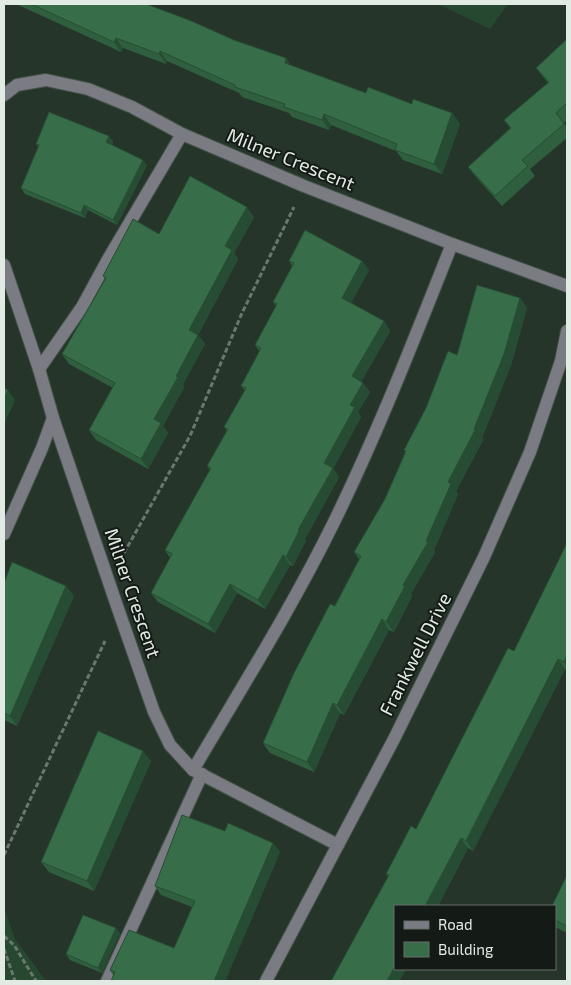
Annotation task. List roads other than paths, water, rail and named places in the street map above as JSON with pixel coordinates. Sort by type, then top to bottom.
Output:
[{"type":"street","name":"Milner Crescent","points":[[4,95],[16,85],[46,80],[88,88],[132,107],[182,134],[304,186],[452,244],[567,286]]},
{"type":"street","points":[[39,369],[82,307],[182,134]]},
{"type":"street","points":[[107,981],[197,772],[335,520],[390,400],[452,244]]},
{"type":"street","name":"Milner Crescent","points":[[4,265],[39,369],[53,418],[117,606],[154,712],[170,745],[197,772],[338,845]]},
{"type":"street","name":"Frankwell Drive","points":[[266,981],[338,845],[484,557],[530,452],[561,361],[567,331]]},
{"type":"street","points":[[4,534],[42,448],[53,418]]}]
